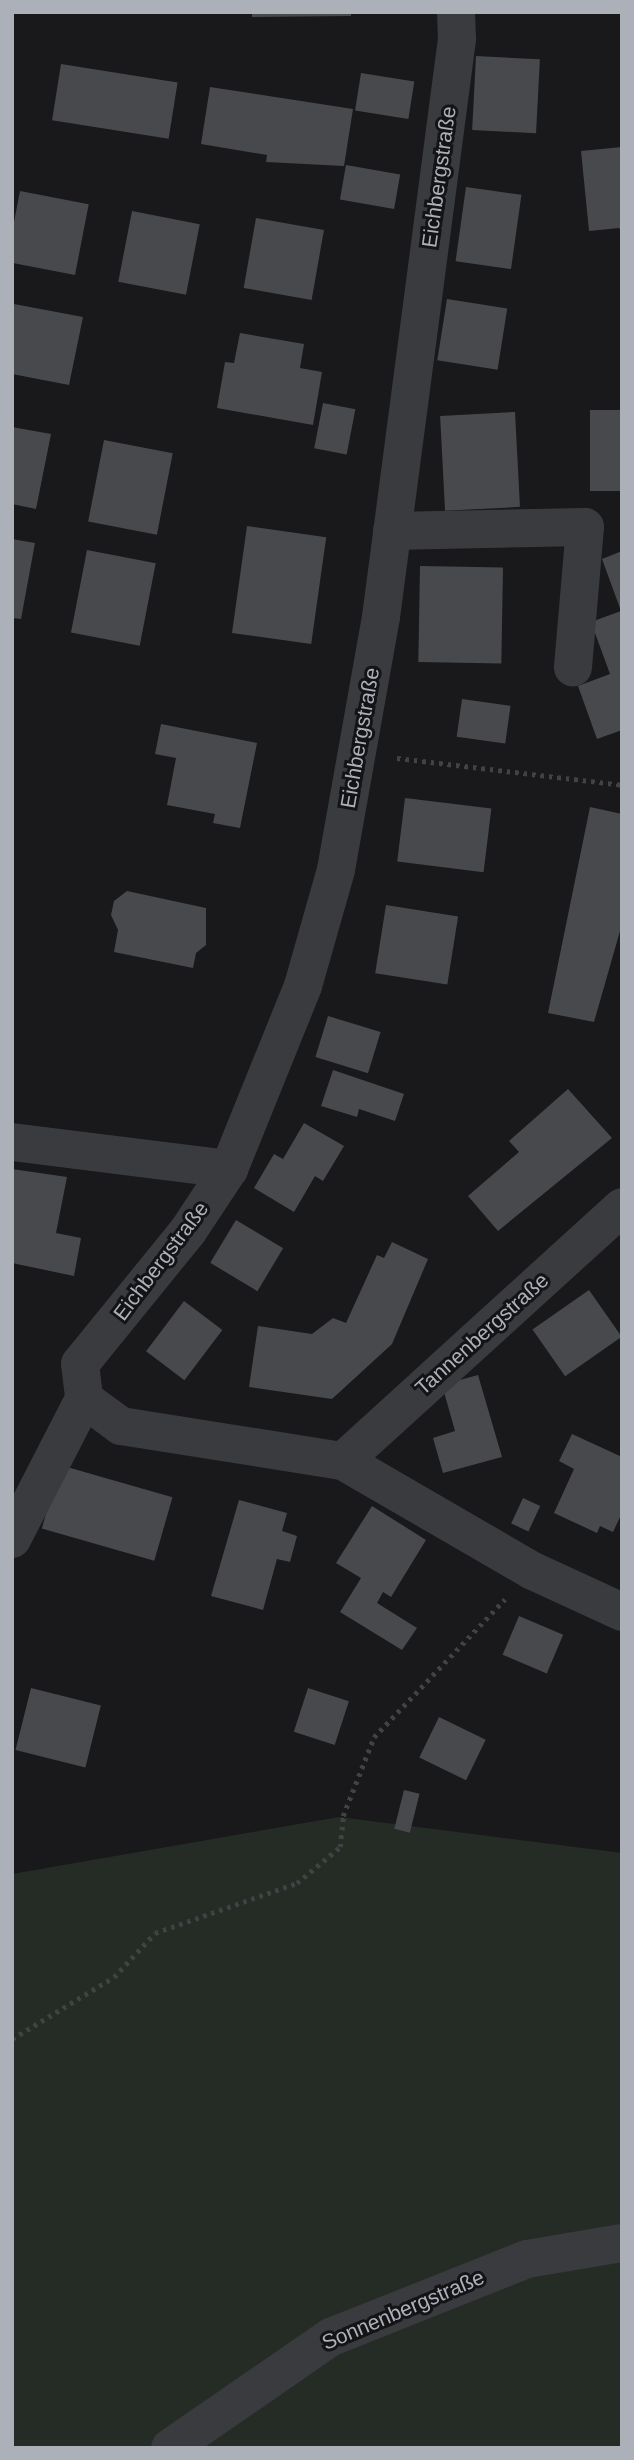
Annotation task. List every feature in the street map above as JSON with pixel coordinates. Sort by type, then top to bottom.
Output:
[{"type":"street","name":"Eichbergstraße","points":[[84,1399],[80,1364],[188,1231],[229,1169],[303,986],[336,870],[358,754],[392,531],[457,39],[456,12]]},
{"type":"street","points":[[392,531],[585,527],[573,667]]},
{"type":"street","points":[[12,1142],[229,1169]]},
{"type":"street","name":"Tannenbergstraße","points":[[343,1461],[622,1207]]},
{"type":"street","points":[[12,1539],[84,1399],[121,1426],[343,1461],[533,1571],[622,1612]]},
{"type":"street","name":"Sonnenbergstraße","points":[[170,2448],[331,2337],[527,2259],[622,2242]]},
{"type":"path","points":[[358,754],[622,785]]},
{"type":"path","points":[[12,2039],[114,1977],[155,1933],[298,1883],[340,1847],[343,1816],[374,1737],[533,1571]]},
{"type":"shaded area","points":[[339,1817],[622,1853],[622,2448],[12,2448],[12,1874]]},
{"type":"building","points":[[252,12],[351,12],[351,16],[252,17]]},
{"type":"building","points":[[476,56],[540,59],[536,133],[472,130]]},
{"type":"building","points":[[61,64],[178,82],[169,139],[52,120]]},
{"type":"building","points":[[361,73],[414,81],[408,119],[355,111]]},
{"type":"building","points":[[210,87],[353,109],[344,166],[266,162],[267,155],[201,144]]},
{"type":"building","points":[[622,147],[622,233],[619,228],[589,231],[581,151]]},
{"type":"building","points":[[346,165],[400,175],[394,209],[340,199]]},
{"type":"building","points":[[466,187],[521,195],[511,269],[456,261]]},
{"type":"building","points":[[20,191],[89,204],[75,275],[12,263],[12,232]]},
{"type":"building","points":[[132,211],[200,224],[186,295],[118,282]]},
{"type":"building","points":[[256,218],[324,230],[312,300],[244,288]]},
{"type":"building","points":[[447,299],[507,309],[498,370],[437,360]]},
{"type":"building","points":[[14,304],[83,317],[69,385],[12,374]]},
{"type":"building","points":[[240,333],[304,344],[300,368],[322,372],[313,425],[217,408],[225,362],[234,363]]},
{"type":"building","points":[[323,403],[355,409],[347,454],[314,448]]},
{"type":"building","points":[[590,410],[622,410],[622,491],[590,491]]},
{"type":"building","points":[[515,412],[520,507],[445,511],[440,416]]},
{"type":"building","points":[[12,427],[51,434],[36,509],[12,504]]},
{"type":"building","points":[[104,440],[173,453],[157,535],[88,521]]},
{"type":"building","points":[[247,526],[326,537],[311,644],[232,633]]},
{"type":"building","points":[[12,539],[35,543],[21,619],[12,618]]},
{"type":"building","points":[[87,550],[156,563],[140,646],[71,632]]},
{"type":"building","points":[[622,551],[622,730],[597,739],[578,686],[610,674],[591,622],[621,611],[602,559]]},
{"type":"building","points":[[420,566],[503,567],[501,663],[418,662]]},
{"type":"building","points":[[462,699],[511,706],[505,743],[457,737]]},
{"type":"building","points":[[161,724],[257,743],[240,828],[213,823],[215,814],[167,805],[176,758],[155,754]]},
{"type":"building","points":[[405,798],[491,809],[484,872],[397,862]]},
{"type":"building","points":[[590,807],[622,814],[622,924],[594,1022],[548,1013]]},
{"type":"building","points":[[127,891],[206,908],[206,945],[196,953],[193,968],[114,952],[118,930],[111,915],[114,901]]},
{"type":"building","points":[[386,905],[458,916],[447,985],[375,973]]},
{"type":"building","points":[[328,1016],[381,1032],[368,1073],[315,1057]]},
{"type":"building","points":[[333,1070],[404,1094],[395,1121],[359,1109],[357,1117],[321,1106]]},
{"type":"building","points":[[568,1089],[612,1138],[498,1231],[468,1196],[519,1152],[509,1141]]},
{"type":"building","points":[[304,1123],[344,1146],[323,1181],[315,1176],[294,1212],[254,1188],[274,1154],[283,1159]]},
{"type":"building","points":[[12,1169],[67,1177],[56,1233],[81,1238],[74,1276],[12,1263]]},
{"type":"building","points":[[236,1220],[283,1248],[257,1291],[210,1263]]},
{"type":"building","points":[[392,1242],[428,1259],[392,1344],[332,1399],[249,1387],[258,1326],[312,1334],[333,1318],[346,1323],[377,1255],[384,1258]]},
{"type":"building","points":[[589,1290],[622,1337],[565,1376],[532,1330]]},
{"type":"building","points":[[184,1301],[222,1330],[184,1380],[146,1351]]},
{"type":"building","points":[[478,1375],[502,1457],[443,1473],[433,1438],[455,1431],[442,1385]]},
{"type":"building","points":[[572,1434],[622,1457],[622,1513],[613,1532],[600,1526],[597,1533],[554,1513],[574,1469],[559,1461]]},
{"type":"building","points":[[60,1465],[172,1497],[154,1561],[42,1528]]},
{"type":"building","points":[[523,1498],[540,1506],[528,1531],[511,1523]]},
{"type":"building","points":[[239,1500],[287,1513],[282,1531],[297,1536],[290,1562],[277,1559],[263,1610],[211,1596]]},
{"type":"building","points":[[372,1506],[426,1540],[391,1597],[383,1592],[377,1603],[417,1628],[402,1650],[340,1612],[361,1578],[336,1563]]},
{"type":"building","points":[[519,1616],[563,1635],[547,1673],[503,1655]]},
{"type":"building","points":[[31,1688],[101,1705],[85,1768],[16,1750]]},
{"type":"building","points":[[308,1688],[349,1701],[335,1745],[294,1732]]},
{"type":"building","points":[[439,1717],[486,1740],[466,1780],[419,1757]]},
{"type":"building","points":[[404,1790],[420,1794],[410,1833],[394,1829]]}]
